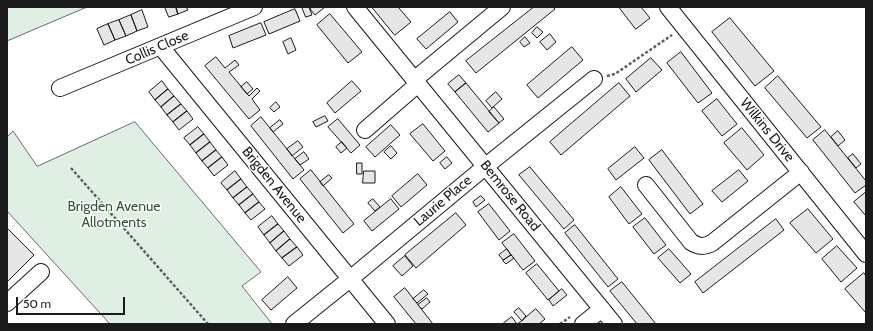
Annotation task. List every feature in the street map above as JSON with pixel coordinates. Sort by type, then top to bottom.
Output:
[{"type":"street","name":"Collis Close","points":[[60,88],[254,7]]},
{"type":"street","name":"Bemrose Road","points":[[355,7],[614,324]]},
{"type":"street","points":[[365,130],[499,8]]},
{"type":"street","name":"Wilkins Drive","points":[[671,8],[866,254]]},
{"type":"street","name":"Brigden Avenue","points":[[161,47],[387,324]]},
{"type":"street","name":"Laurie Place","points":[[294,324],[594,79]]},
{"type":"street","points":[[646,185],[691,242],[697,246],[706,246],[712,243],[801,172]]},
{"type":"street","points":[[7,303],[41,272]]},
{"type":"street","points":[[583,324],[602,309]]},
{"type":"path","points":[[594,79],[614,74],[684,26]]},
{"type":"path","points":[[71,168],[208,324]]},
{"type":"green space","points":[[7,7],[87,7],[7,41]]},
{"type":"green space","name":"Brigden Avenue Allotments","points":[[135,122],[261,272],[242,286],[272,324],[110,324],[7,211],[7,137],[13,131],[37,166]]},
{"type":"building","points":[[165,7],[176,7],[178,14],[169,17]]},
{"type":"building","points":[[176,7],[186,7],[188,10],[178,14]]},
{"type":"building","points":[[302,7],[309,7],[312,15],[306,17]]},
{"type":"building","points":[[313,7],[325,7],[315,15],[310,9]]},
{"type":"building","points":[[372,7],[398,7],[411,22],[395,35]]},
{"type":"building","points":[[534,7],[553,7],[555,9],[476,73],[466,61]]},
{"type":"building","points":[[619,7],[641,7],[650,18],[636,29]]},
{"type":"building","points":[[295,9],[300,21],[269,34],[264,22]]},
{"type":"building","points":[[142,10],[148,27],[137,31],[131,15]]},
{"type":"building","points":[[450,12],[458,22],[426,49],[417,39]]},
{"type":"building","points":[[330,14],[362,52],[348,63],[317,25]]},
{"type":"building","points":[[131,15],[137,31],[126,36],[119,20]]},
{"type":"building","points":[[730,18],[774,71],[755,86],[712,32]]},
{"type":"building","points":[[119,20],[126,36],[115,40],[108,24]]},
{"type":"building","points":[[261,23],[266,35],[233,48],[229,36]]},
{"type":"building","points":[[108,24],[115,40],[104,45],[97,29]]},
{"type":"building","points":[[537,27],[543,32],[537,38],[532,33]]},
{"type":"building","points":[[550,34],[556,42],[547,50],[540,42]]},
{"type":"building","points":[[525,37],[530,43],[524,47],[520,42]]},
{"type":"building","points":[[291,38],[296,50],[288,54],[283,42]]},
{"type":"building","points":[[572,47],[583,60],[538,98],[527,85]]},
{"type":"building","points":[[681,52],[712,93],[698,103],[667,63]]},
{"type":"building","points":[[216,57],[225,68],[235,60],[239,65],[229,72],[249,96],[257,88],[260,91],[252,99],[260,110],[249,119],[205,66]]},
{"type":"building","points":[[651,58],[662,70],[636,92],[626,79]]},
{"type":"building","points":[[459,75],[466,83],[455,92],[448,84]]},
{"type":"building","points":[[778,76],[821,127],[807,138],[765,88]]},
{"type":"building","points":[[162,81],[168,89],[155,100],[149,92]]},
{"type":"building","points":[[352,81],[361,91],[335,113],[327,103]]},
{"type":"building","points":[[247,82],[253,89],[247,94],[241,87]]},
{"type":"building","points":[[466,83],[499,123],[488,132],[455,92]]},
{"type":"building","points":[[619,83],[630,96],[561,155],[550,142]]},
{"type":"building","points":[[168,89],[174,96],[161,107],[155,100]]},
{"type":"building","points":[[496,92],[502,99],[492,108],[486,101]]},
{"type":"building","points":[[174,96],[181,104],[167,115],[161,107]]},
{"type":"building","points":[[717,99],[737,124],[722,136],[702,111]]},
{"type":"building","points":[[276,102],[280,107],[274,112],[270,108]]},
{"type":"building","points":[[181,104],[187,111],[173,122],[167,115]]},
{"type":"building","points":[[494,107],[504,119],[499,123],[489,112]]},
{"type":"building","points":[[187,111],[193,119],[179,130],[173,122]]},
{"type":"building","points":[[325,116],[328,121],[316,127],[313,122]]},
{"type":"building","points":[[261,117],[304,170],[293,179],[251,126]]},
{"type":"building","points":[[338,119],[360,145],[351,153],[328,127]]},
{"type":"building","points":[[280,120],[283,124],[273,132],[270,128]]},
{"type":"building","points":[[423,124],[445,151],[433,161],[410,134]]},
{"type":"building","points":[[391,125],[400,135],[375,157],[366,147]]},
{"type":"building","points":[[198,127],[204,134],[190,145],[184,138]]},
{"type":"building","points":[[742,128],[764,155],[747,170],[724,143]]},
{"type":"building","points":[[825,130],[866,181],[866,185],[855,193],[813,140]]},
{"type":"building","points":[[838,131],[845,140],[838,146],[831,137]]},
{"type":"building","points":[[204,134],[210,142],[196,153],[190,145]]},
{"type":"building","points":[[298,141],[303,147],[292,156],[287,149]]},
{"type":"building","points":[[210,142],[216,150],[202,161],[196,153]]},
{"type":"building","points":[[342,142],[347,148],[341,153],[336,147]]},
{"type":"building","points":[[391,146],[397,153],[391,159],[384,152]]},
{"type":"building","points":[[635,147],[644,158],[616,180],[608,169]]},
{"type":"building","points":[[216,150],[222,157],[208,168],[202,161]]},
{"type":"building","points":[[662,150],[703,204],[690,214],[649,160]]},
{"type":"building","points":[[304,152],[309,159],[300,165],[295,159]]},
{"type":"building","points":[[853,154],[861,164],[856,168],[848,158]]},
{"type":"building","points":[[222,157],[228,165],[214,176],[208,168]]},
{"type":"building","points":[[447,157],[452,163],[445,169],[440,163]]},
{"type":"building","points":[[357,163],[362,163],[362,174],[357,174]]},
{"type":"building","points":[[530,167],[574,220],[564,229],[519,175]]},
{"type":"building","points":[[311,170],[354,224],[343,233],[300,179]]},
{"type":"building","points":[[739,170],[748,181],[722,202],[712,191]]},
{"type":"building","points":[[235,171],[241,179],[227,190],[221,183]]},
{"type":"building","points":[[364,171],[375,171],[375,183],[363,183]]},
{"type":"building","points":[[418,174],[427,185],[401,207],[392,196]]},
{"type":"building","points":[[329,175],[332,178],[323,186],[320,182]]},
{"type":"building","points":[[241,179],[247,187],[233,198],[227,190]]},
{"type":"building","points":[[247,187],[253,194],[239,205],[233,198]]},
{"type":"building","points":[[621,187],[642,214],[629,224],[609,197]]},
{"type":"building","points":[[866,192],[866,216],[854,202]]},
{"type":"building","points":[[253,194],[259,202],[245,213],[239,205]]},
{"type":"building","points":[[481,196],[485,200],[476,207],[473,202]]},
{"type":"building","points":[[373,199],[380,207],[375,211],[368,203]]},
{"type":"building","points":[[391,199],[399,209],[372,231],[364,221]]},
{"type":"building","points":[[259,202],[265,209],[251,220],[245,213]]},
{"type":"building","points":[[489,204],[510,231],[499,240],[478,212]]},
{"type":"building","points":[[808,209],[833,239],[816,253],[790,223]]},
{"type":"building","points":[[456,213],[466,225],[416,268],[405,255]]},
{"type":"building","points":[[272,216],[278,224],[264,235],[258,227]]},
{"type":"building","points":[[645,218],[666,245],[654,254],[633,227]]},
{"type":"building","points":[[776,219],[784,230],[703,293],[695,282]]},
{"type":"building","points":[[278,224],[284,231],[270,243],[264,235]]},
{"type":"building","points":[[575,225],[618,279],[608,287],[565,233]]},
{"type":"building","points":[[7,228],[34,255],[7,282]]},
{"type":"building","points":[[284,231],[290,239],[276,251],[270,243]]},
{"type":"building","points":[[514,234],[535,261],[523,270],[502,243]]},
{"type":"building","points":[[290,239],[297,247],[282,258],[276,251]]},
{"type":"building","points":[[837,246],[857,268],[841,282],[822,259]]},
{"type":"building","points":[[297,247],[303,255],[289,266],[282,258]]},
{"type":"building","points":[[507,249],[511,255],[503,260],[499,255]]},
{"type":"building","points":[[669,249],[691,274],[680,283],[658,258]]},
{"type":"building","points":[[511,255],[514,258],[506,264],[503,261]]},
{"type":"building","points":[[405,256],[413,266],[402,276],[393,266]]},
{"type":"building","points":[[537,264],[559,291],[548,300],[526,273]]},
{"type":"building","points":[[864,273],[866,276],[866,313],[845,289]]},
{"type":"building","points":[[288,277],[297,288],[271,310],[262,300]]},
{"type":"building","points":[[622,282],[656,324],[637,324],[610,291]]},
{"type":"building","points":[[405,288],[433,324],[416,324],[394,297]]},
{"type":"building","points":[[562,289],[567,295],[553,306],[549,300]]},
{"type":"building","points":[[424,290],[428,294],[417,303],[413,299]]},
{"type":"building","points":[[427,298],[430,302],[422,309],[418,305]]},
{"type":"building","points":[[519,308],[526,316],[522,321],[514,312]]},
{"type":"building","points":[[536,309],[545,319],[539,324],[518,324]]},
{"type":"building","points":[[512,317],[517,324],[504,323]]}]
